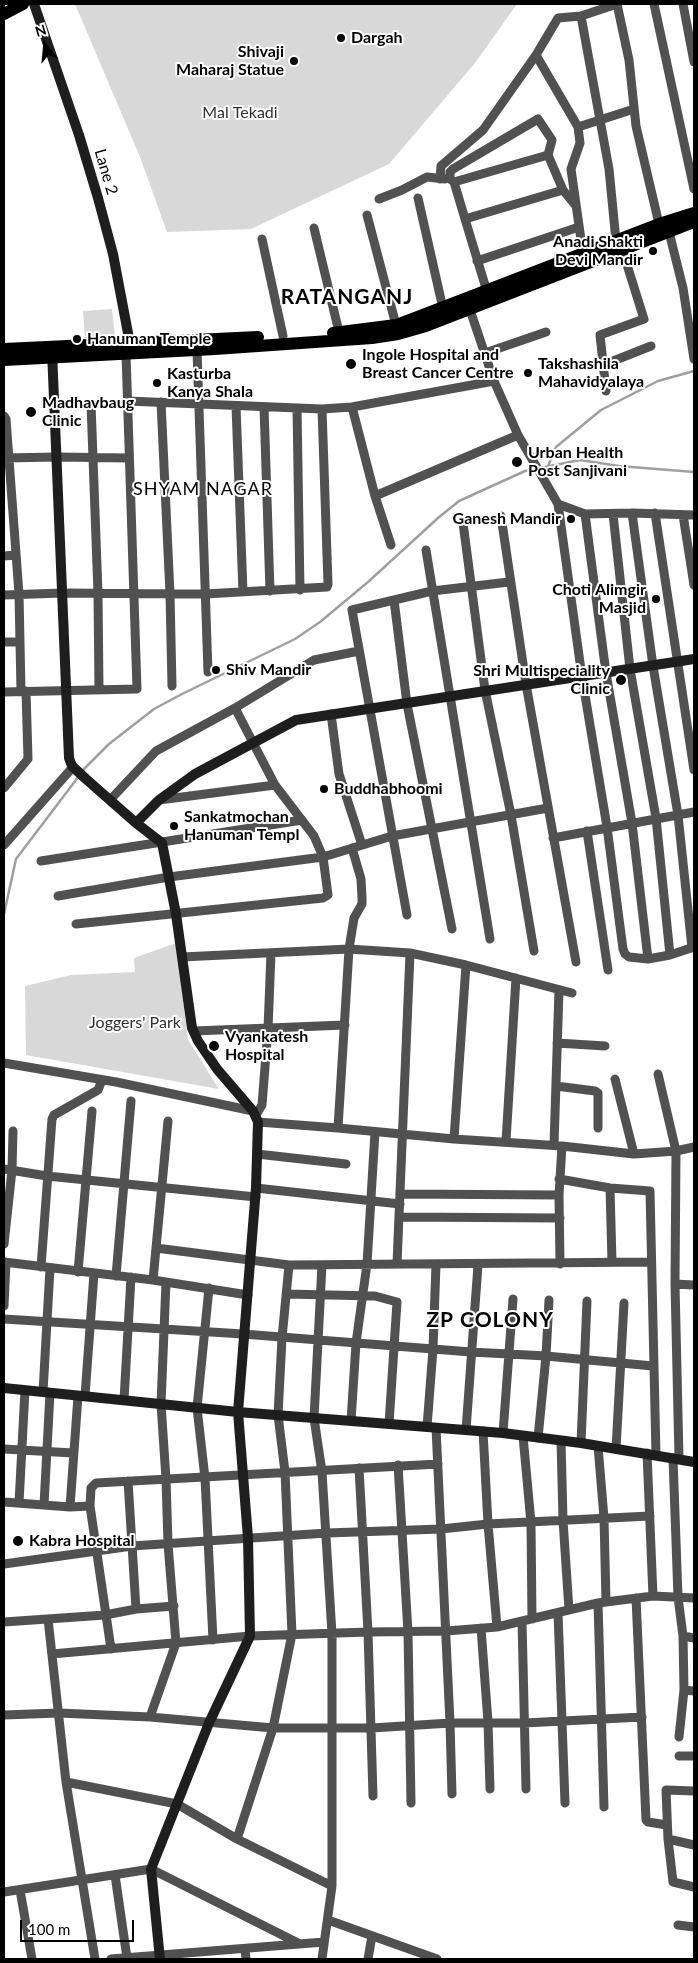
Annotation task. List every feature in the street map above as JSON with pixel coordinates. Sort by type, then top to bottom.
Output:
[{"type":"main road","points":[[4,14],[23,4]]},
{"type":"main road","points":[[4,349],[52,352],[197,350],[372,338],[398,334],[444,313],[664,228],[694,213]]},
{"type":"main road","points":[[664,228],[694,222]]},
{"type":"main road","points":[[488,296],[583,254],[619,245]]},
{"type":"main road","points":[[129,350],[339,332],[396,325],[444,313]]},
{"type":"main road","points":[[4,360],[52,352]]},
{"type":"street","name":"Lane 2","points":[[34,4],[79,135],[98,198],[112,254],[129,350]]},
{"type":"street","points":[[440,179],[441,166],[483,130],[536,55],[558,18],[581,16],[617,4],[629,60],[636,126],[664,228],[683,288],[694,359]]},
{"type":"street","points":[[654,4],[694,189]]},
{"type":"street","points":[[684,4],[694,62]]},
{"type":"street","points":[[581,16],[609,169],[619,245],[644,319],[600,336],[606,391]]},
{"type":"street","points":[[536,55],[578,127],[580,143],[571,169],[583,254]]},
{"type":"street","points":[[578,127],[634,109]]},
{"type":"street","points":[[488,296],[450,172],[538,119],[552,140],[548,155],[563,190],[576,206]]},
{"type":"street","points":[[379,198],[402,190],[424,178],[452,180],[548,155]]},
{"type":"street","points":[[465,219],[563,190]]},
{"type":"street","points":[[418,198],[444,313]]},
{"type":"street","points":[[367,215],[396,325]]},
{"type":"street","points":[[478,261],[579,227]]},
{"type":"street","points":[[314,228],[339,332]]},
{"type":"street","points":[[262,240],[283,336]]},
{"type":"street","points":[[468,304],[494,381],[518,435],[558,504],[582,677],[607,827],[623,949],[629,957],[648,959],[670,956],[693,948],[678,815],[653,666],[632,513]]},
{"type":"street","points":[[485,353],[546,332]]},
{"type":"street","points":[[603,364],[651,346]]},
{"type":"street","points":[[4,692],[137,689],[127,401],[129,350]]},
{"type":"street","points":[[197,350],[208,672]]},
{"type":"street","points":[[52,352],[69,758],[75,769],[136,823],[162,843],[176,914],[194,1031],[198,1041],[217,1069],[255,1116]]},
{"type":"street","points":[[127,401],[322,409],[352,407],[494,381]]},
{"type":"street","points":[[161,402],[170,594],[172,686]]},
{"type":"street","points":[[91,404],[98,593],[99,690]]},
{"type":"street","points":[[236,406],[243,592]]},
{"type":"street","points":[[264,407],[270,591]]},
{"type":"street","points":[[352,407],[375,496],[391,545]]},
{"type":"street","points":[[297,408],[300,590]]},
{"type":"street","points":[[4,594],[63,592],[205,594],[323,588],[328,584],[322,409]]},
{"type":"street","points":[[4,416],[6,420],[8,513],[16,556],[28,759],[4,788]]},
{"type":"street","points":[[375,496],[518,435]]},
{"type":"street","points":[[6,458],[129,458]]},
{"type":"street","points":[[558,504],[586,514],[694,515]]},
{"type":"street","points":[[586,514],[606,673],[632,822],[648,959]]},
{"type":"street","points":[[612,514],[630,669],[656,818],[670,956]]},
{"type":"street","points":[[655,514],[694,770]]},
{"type":"street","points":[[683,515],[694,585]]},
{"type":"street","points":[[500,516],[526,684],[576,962]]},
{"type":"street","points":[[463,523],[485,690],[511,815],[534,951]]},
{"type":"street","points":[[426,550],[490,939]]},
{"type":"street","points":[[4,556],[16,556]]},
{"type":"street","points":[[407,915],[352,610],[432,591],[510,582]]},
{"type":"street","points":[[394,600],[407,704],[452,929]]},
{"type":"street","points":[[4,642],[20,642]]},
{"type":"street","points":[[110,800],[156,751],[236,708],[314,660],[360,651]]},
{"type":"street","points":[[136,823],[159,800],[195,774],[296,720],[694,659]]},
{"type":"street","points":[[76,924],[325,898],[328,891],[323,857],[314,836],[275,785],[236,708]]},
{"type":"street","points":[[331,714],[339,774],[362,845]]},
{"type":"street","points":[[4,845],[75,769]]},
{"type":"street","points":[[159,800],[275,785]]},
{"type":"street","points":[[58,896],[168,877],[323,857],[392,836],[548,808]]},
{"type":"street","points":[[553,838],[694,812]]},
{"type":"street","points":[[41,862],[302,820]]},
{"type":"street","points":[[587,832],[608,970]]},
{"type":"street","points":[[338,1128],[349,949],[354,918],[362,898],[360,879],[352,848]]},
{"type":"street","points":[[182,958],[349,949],[410,953],[466,965],[572,994]]},
{"type":"street","points":[[160,1957],[151,1869],[209,1723],[250,1636],[248,1538],[238,1412],[256,1193],[257,1154],[255,1116],[262,1105],[271,953]]},
{"type":"street","points":[[397,1264],[410,953]]},
{"type":"street","points":[[454,1139],[466,965]]},
{"type":"street","points":[[506,1141],[516,978]]},
{"type":"street","points":[[559,990],[556,1086],[560,1264]]},
{"type":"street","points":[[194,1031],[345,1025]]},
{"type":"street","points":[[557,1043],[605,1046]]},
{"type":"street","points":[[4,1063],[102,1080],[255,1116],[338,1128],[454,1139],[558,1145],[634,1154],[676,1151],[694,1147]]},
{"type":"street","points":[[658,1074],[676,1151],[675,1284],[678,1597],[683,1636],[684,1690],[679,1737]]},
{"type":"street","points":[[615,1079],[634,1154]]},
{"type":"street","points":[[44,1505],[47,1452],[45,1267],[50,1124],[54,1116],[98,1090],[102,1080]]},
{"type":"street","points":[[556,1086],[598,1093],[598,1128]]},
{"type":"street","points":[[116,1276],[131,1101]]},
{"type":"street","points":[[78,1272],[92,1111]]},
{"type":"street","points":[[153,1280],[168,1121]]},
{"type":"street","points":[[4,1244],[8,1170],[13,1132]]},
{"type":"street","points":[[351,1421],[356,1343],[366,1264],[375,1132]]},
{"type":"street","points":[[257,1154],[346,1164]]},
{"type":"street","points":[[8,1170],[162,1188],[370,1200],[400,1204]]},
{"type":"street","points":[[559,1179],[610,1188],[650,1191],[654,1366],[650,1516],[653,1596]]},
{"type":"street","points":[[610,1188],[612,1262]]},
{"type":"street","points":[[400,1194],[559,1194]]},
{"type":"street","points":[[399,1217],[560,1218]]},
{"type":"street","points":[[156,1248],[289,1265],[478,1265],[651,1262]]},
{"type":"street","points":[[4,1306],[5,1262],[131,1277],[248,1295]]},
{"type":"street","points":[[436,1264],[431,1427],[438,1464],[452,1794]]},
{"type":"street","points":[[236,1839],[273,1728],[292,1634],[285,1472],[278,1415],[282,1338],[289,1265]]},
{"type":"street","points":[[322,1265],[314,1418],[322,1472],[332,1634],[332,1886],[322,1959]]},
{"type":"street","points":[[466,1430],[478,1265]]},
{"type":"street","points":[[70,1507],[73,1453],[91,1325],[94,1273]]},
{"type":"street","points":[[124,1400],[131,1277]]},
{"type":"street","points":[[150,1717],[176,1643],[168,1544],[162,1404],[166,1282]]},
{"type":"street","points":[[675,1284],[694,1285]]},
{"type":"street","points":[[209,1288],[197,1408],[205,1478],[213,1640]]},
{"type":"street","points":[[286,1294],[375,1296],[397,1302],[389,1424]]},
{"type":"street","points":[[503,1433],[513,1299]]},
{"type":"street","points":[[538,1438],[549,1300]]},
{"type":"street","points":[[580,1443],[586,1301]]},
{"type":"street","points":[[616,1450],[624,1303]]},
{"type":"street","points":[[4,1319],[243,1334],[318,1342],[546,1356],[654,1366]]},
{"type":"street","points":[[4,1388],[238,1412],[503,1433],[580,1443],[694,1462]]},
{"type":"street","points":[[19,1503],[25,1390]]},
{"type":"street","points":[[483,1431],[488,1524],[497,1627]]},
{"type":"street","points":[[523,1436],[531,1523],[532,1619]]},
{"type":"street","points":[[561,1441],[563,1520],[569,1610]]},
{"type":"street","points":[[598,1446],[604,1518],[602,1602],[604,1807]]},
{"type":"street","points":[[4,1449],[73,1453]]},
{"type":"street","points":[[111,1649],[90,1506],[91,1488],[93,1485],[101,1482],[205,1478],[285,1472],[322,1472],[398,1465],[438,1464]]},
{"type":"street","points":[[398,1465],[408,1632],[411,1803]]},
{"type":"street","points":[[359,1468],[368,1632],[373,1796]]},
{"type":"street","points":[[128,1481],[136,1609]]},
{"type":"street","points":[[4,1502],[70,1507],[90,1506]]},
{"type":"street","points":[[4,1564],[97,1550],[207,1540],[363,1531],[441,1529],[488,1524],[650,1516]]},
{"type":"street","points":[[52,1654],[250,1636],[446,1631],[497,1627],[602,1602],[653,1596],[694,1598]]},
{"type":"street","points":[[636,1598],[646,1820],[648,1822],[667,1824]]},
{"type":"street","points":[[4,1622],[105,1615],[136,1609],[174,1606]]},
{"type":"street","points":[[558,1613],[565,1803]]},
{"type":"street","points":[[48,1619],[66,1782],[95,1959]]},
{"type":"street","points":[[522,1621],[526,1789]]},
{"type":"street","points":[[481,1628],[488,1722],[490,1789]]},
{"type":"street","points":[[683,1636],[694,1638]]},
{"type":"street","points":[[684,1690],[694,1691]]},
{"type":"street","points":[[4,1715],[59,1713],[150,1717],[273,1728],[372,1728],[450,1722],[524,1723],[642,1718]]},
{"type":"street","points":[[679,1756],[694,1756]]},
{"type":"street","points":[[66,1782],[177,1804],[236,1839],[332,1886]]},
{"type":"street","points":[[694,1791],[666,1790],[668,1839],[673,1882],[694,1887]]},
{"type":"street","points":[[668,1839],[694,1845]]},
{"type":"street","points":[[4,1892],[151,1869],[300,1944]]},
{"type":"street","points":[[114,1875],[127,1958]]},
{"type":"street","points":[[20,1890],[32,1959]]},
{"type":"street","points":[[328,1920],[372,1936],[416,1956],[437,1959]]},
{"type":"street","points":[[678,1925],[694,1928]]},
{"type":"street","points":[[368,1959],[372,1936]]},
{"type":"street","points":[[111,1959],[160,1957],[324,1942]]},
{"type":"street","points":[[245,1949],[246,1959]]},
{"type":"green space","name":"Mal Tekadi","points":[[75,4],[517,4],[475,63],[389,164],[251,229],[167,232],[140,157]]},
{"type":"green space","points":[[112,309],[115,336],[85,338],[83,311]]},
{"type":"green space","name":"Joggers' Park","points":[[176,943],[188,1040],[219,1089],[26,1055],[25,986],[71,975],[135,972],[134,958]]},
{"type":"waterway","points":[[548,466],[556,447],[601,410],[658,381],[694,371]]},
{"type":"waterway","points":[[540,468],[580,460],[619,466],[694,472]]},
{"type":"waterway","points":[[82,771],[109,744],[154,709],[295,639],[320,622],[459,501],[525,471],[534,469]]},
{"type":"waterway","points":[[4,914],[16,859],[79,776]]},
{"type":"place","name":"Dargah","points":[[341,38]]},
{"type":"place","name":"Shivaji Maharaj Statue","points":[[294,61]]},
{"type":"place","name":"Anadi Shakti Devi Mandir","points":[[653,251]]},
{"type":"place","name":"Hanuman Temple","points":[[77,339]]},
{"type":"place","name":"Ingole Hospital and Breast Cancer Centre","points":[[351,364]]},
{"type":"place","name":"Takshashila Mahavidyalaya","points":[[528,373]]},
{"type":"place","name":"Kasturba Kanya Shala","points":[[157,383]]},
{"type":"place","name":"Madhavbaug Clinic","points":[[31,412]]},
{"type":"place","name":"Urban Health Post Sanjivani","points":[[517,462]]},
{"type":"place","name":"Ganesh Mandir","points":[[571,519]]},
{"type":"place","name":"Choti Alimgir Masjid","points":[[656,599]]},
{"type":"place","name":"Shiv Mandir","points":[[216,670]]},
{"type":"place","name":"Shri Multispeciality Clinic","points":[[621,680]]},
{"type":"place","name":"Buddhabhoomi","points":[[324,789]]},
{"type":"place","name":"Sankatmochan Hanuman Templ","points":[[174,826]]},
{"type":"place","name":"Vyankatesh Hospital","points":[[214,1046]]},
{"type":"place","name":"Kabra Hospital","points":[[18,1541]]},
{"type":"district","name":"RATANGANJ","points":[[347,297]]},
{"type":"district","name":"SHYAM NAGAR","points":[[203,489]]},
{"type":"district","name":"ZP COLONY","points":[[490,1320]]}]
